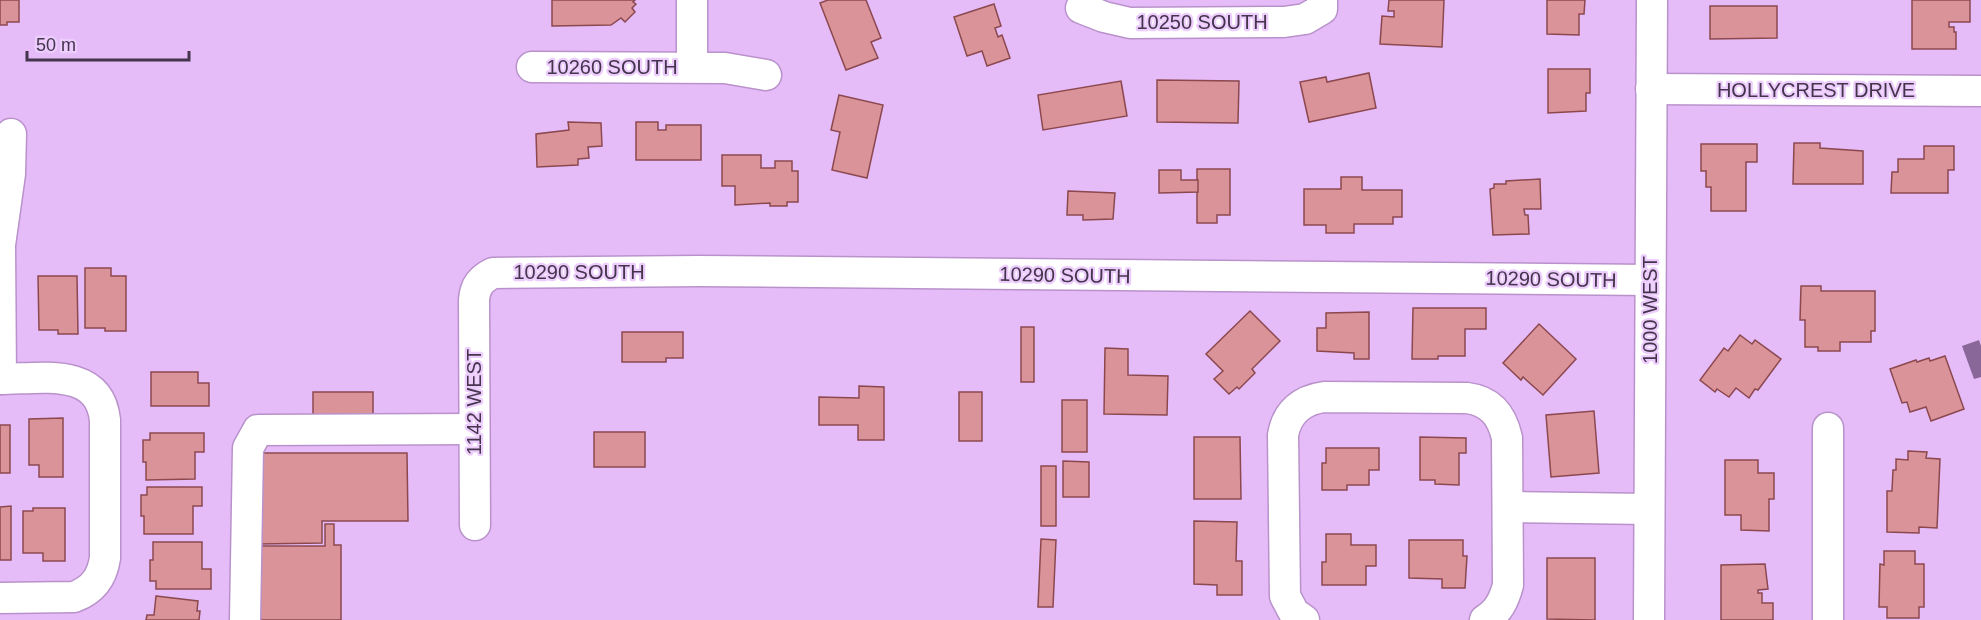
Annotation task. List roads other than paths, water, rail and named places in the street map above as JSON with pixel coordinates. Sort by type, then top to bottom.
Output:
[{"type":"street","points":[[692,0],[692,67]]},
{"type":"street","name":"1000 WEST","points":[[1650,620],[1652,0]]},
{"type":"street","name":"10250 SOUTH","points":[[1081,8],[1104,17],[1130,23],[1284,22],[1305,19],[1322,4]]},
{"type":"street","name":"10260 SOUTH","points":[[532,67],[725,68],[766,75]]},
{"type":"street","name":"HOLLYCREST DRIVE","points":[[1651,89],[1981,91]]},
{"type":"street","points":[[0,598],[74,597],[93,587],[99,578],[105,558],[104,409],[93,391],[75,380],[1,379],[0,246],[10,174],[11,134]]},
{"type":"street","name":"10290 SOUTH","points":[[481,280],[500,272],[687,271],[1650,280]]},
{"type":"street","name":"1142 WEST","points":[[475,525],[474,300],[481,280]]},
{"type":"street","points":[[1303,619],[1294,613],[1289,605],[1284,587],[1283,435],[1285,425],[1295,410],[1311,398],[1324,397],[1467,398],[1485,402],[1493,408],[1504,425],[1507,438],[1508,585],[1505,596],[1494,614],[1485,620]]},
{"type":"street","points":[[1828,428],[1828,620]]},
{"type":"street","points":[[245,620],[248,448],[258,430],[473,429]]},
{"type":"street","points":[[1508,517],[1649,518]]}]
